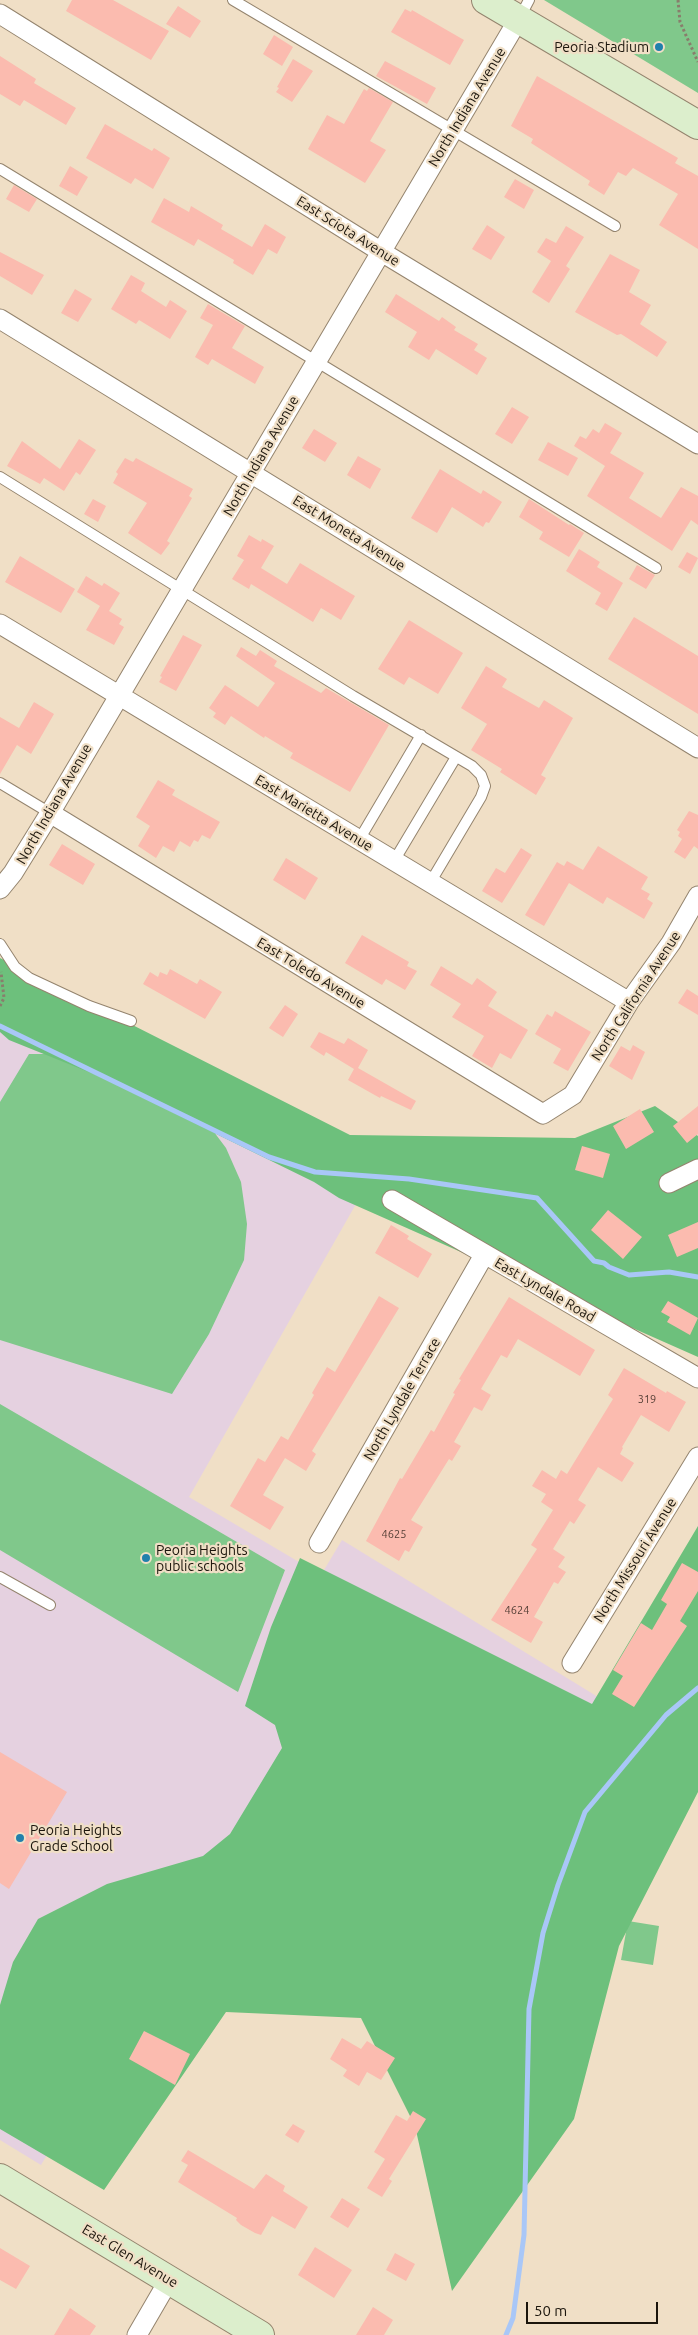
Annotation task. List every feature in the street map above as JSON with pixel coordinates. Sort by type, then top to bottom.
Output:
[{"type":"street","points":[[486,0],[524,10],[698,125]]},
{"type":"street","name":"North Indiana Avenue","points":[[0,889],[13,873],[50,814],[118,695],[524,10]]},
{"type":"street","name":"East Sciota Avenue","points":[[0,14],[380,251],[698,444]]},
{"type":"street","name":"East Moneta Avenue","points":[[0,319],[698,748]]},
{"type":"street","name":"East Marietta Avenue","points":[[0,624],[628,1002]]},
{"type":"street","name":"East Toledo Avenue","points":[[50,814],[543,1114],[573,1095]]},
{"type":"street","name":"North California Avenue","points":[[573,1095],[628,1002],[671,943],[698,896]]},
{"type":"street","points":[[669,1184],[698,1169]]},
{"type":"street","name":"East Lyndale Road","points":[[392,1200],[698,1378]]},
{"type":"street","name":"North Lyndale Terrace","points":[[319,1543],[484,1255]]},
{"type":"street","name":"North Missouri Avenue","points":[[572,1662],[698,1457]]},
{"type":"street","name":"East Glen Avenue","points":[[0,2178],[260,2335]]},
{"type":"street","points":[[137,2335],[169,2280]]},
{"type":"lane","points":[[233,0],[453,132],[615,226]]},
{"type":"lane","points":[[0,169],[656,568]]},
{"type":"lane","points":[[0,477],[456,757],[482,775],[485,786],[481,797],[430,882]]},
{"type":"lane","points":[[359,840],[421,736]]},
{"type":"lane","points":[[394,861],[456,757]]},
{"type":"lane","points":[[0,783],[50,814]]},
{"type":"lane","points":[[0,944],[15,967],[29,978],[89,1006],[131,1021]]},
{"type":"lane","points":[[0,1577],[50,1605]]},
{"type":"path","points":[[678,0],[680,22],[698,62]]},
{"type":"path","points":[[0,964],[4,998],[0,1006]]},
{"type":"shaded area","name":"Peoria Heights public schools","points":[[0,969],[364,1190],[189,1497],[321,1575],[342,1540],[673,1743],[294,1743],[41,2165],[0,2140]]},
{"type":"green space","name":"Peoria Stadium","points":[[544,0],[698,0],[698,93]]},
{"type":"green space","points":[[0,958],[350,1135],[575,1138],[655,1106],[698,1136],[698,1357],[339,1198],[314,1182],[96,1075],[9,1040],[0,1032]]},
{"type":"green space","points":[[29,1054],[89,1054],[202,1116],[226,1148],[241,1182],[247,1224],[244,1260],[209,1334],[172,1394],[0,1340],[0,1102]]},
{"type":"green space","points":[[0,1404],[285,1570],[238,1692],[0,1550]]},
{"type":"green space","points":[[698,1526],[698,1792],[619,1946],[574,2119],[452,2291],[415,2126],[361,2018],[226,2012],[104,2190],[0,2129],[0,2005],[13,1962],[38,1919],[107,1884],[203,1856],[230,1834],[282,1748],[275,1725],[245,1706],[271,1627],[300,1558],[592,1704]]},
{"type":"green space","points":[[628,1921],[659,1926],[653,1965],[621,1960]]},
{"type":"building","points":[[72,0],[113,0],[169,31],[151,60],[66,11]]},
{"type":"building","points":[[178,6],[201,21],[190,38],[166,24]]},
{"type":"building","points":[[405,9],[411,12],[412,10],[464,40],[450,65],[391,32]]},
{"type":"building","points":[[274,35],[293,47],[282,66],[263,54]]},
{"type":"building","points":[[0,56],[36,79],[34,83],[76,108],[66,125],[24,100],[20,106],[0,94]]},
{"type":"building","points":[[293,59],[313,71],[292,102],[276,92]]},
{"type":"building","points":[[385,61],[436,88],[427,104],[376,76]]},
{"type":"building","points":[[537,76],[678,158],[675,163],[698,176],[698,249],[659,225],[678,194],[633,168],[626,176],[618,172],[604,195],[588,185],[590,181],[531,143],[533,139],[511,126]]},
{"type":"building","points":[[369,88],[393,102],[370,141],[386,150],[365,183],[308,149],[327,115],[344,124],[364,89],[367,91]]},
{"type":"building","points":[[105,124],[152,151],[154,148],[170,158],[153,189],[135,178],[131,184],[86,158]]},
{"type":"building","points":[[70,166],[88,177],[77,196],[59,186]]},
{"type":"building","points":[[515,179],[534,190],[524,209],[504,197]]},
{"type":"building","points":[[14,185],[37,199],[29,212],[6,199]]},
{"type":"building","points":[[164,198],[189,212],[191,206],[223,225],[221,229],[252,247],[265,224],[286,237],[277,254],[268,249],[253,275],[233,263],[234,260],[198,239],[194,246],[151,222]]},
{"type":"building","points":[[487,225],[505,237],[491,260],[472,249]]},
{"type":"building","points":[[566,226],[584,237],[566,266],[570,269],[549,303],[532,292],[551,261],[537,252],[546,238],[556,243]]},
{"type":"building","points":[[0,252],[44,275],[32,295],[0,276]]},
{"type":"building","points":[[610,254],[640,270],[629,292],[651,305],[640,324],[667,342],[657,357],[621,334],[617,335],[575,312]]},
{"type":"building","points":[[131,275],[145,283],[141,291],[166,307],[170,300],[187,311],[170,339],[139,320],[136,324],[111,309]]},
{"type":"building","points":[[75,289],[92,299],[78,322],[61,313]]},
{"type":"building","points":[[396,294],[439,321],[442,317],[456,327],[454,330],[478,344],[474,350],[487,358],[477,375],[436,349],[429,360],[408,347],[417,332],[385,312]]},
{"type":"building","points":[[208,304],[245,326],[232,348],[264,367],[255,384],[212,359],[208,365],[195,357],[213,325],[200,318]]},
{"type":"building","points":[[512,407],[529,417],[512,444],[495,434]]},
{"type":"building","points":[[605,423],[622,433],[610,453],[644,473],[629,498],[661,518],[681,487],[698,496],[698,525],[691,520],[672,551],[587,496],[605,466],[574,446],[580,436],[586,439],[593,429],[599,433]]},
{"type":"building","points":[[314,429],[337,443],[325,462],[302,448]]},
{"type":"building","points":[[79,439],[96,450],[80,475],[76,472],[64,491],[44,478],[40,484],[7,466],[22,441],[60,469]]},
{"type":"building","points":[[548,442],[578,458],[568,476],[538,460]]},
{"type":"building","points":[[358,456],[381,469],[370,489],[347,475]]},
{"type":"building","points":[[125,458],[133,462],[136,458],[193,489],[189,496],[192,498],[167,541],[170,543],[161,555],[128,533],[147,503],[113,483],[118,474],[116,472]]},
{"type":"building","points":[[440,469],[481,494],[483,490],[502,502],[489,523],[486,522],[483,527],[452,507],[437,533],[411,518]]},
{"type":"building","points":[[93,499],[106,506],[98,522],[84,514]]},
{"type":"building","points":[[529,499],[584,533],[569,557],[539,539],[543,532],[519,517]]},
{"type":"building","points":[[249,535],[261,542],[262,539],[274,546],[261,568],[287,584],[300,563],[355,596],[341,620],[321,608],[313,622],[251,584],[249,589],[232,579],[244,560],[237,556]]},
{"type":"building","points":[[579,549],[600,562],[597,567],[623,583],[607,611],[595,604],[601,593],[566,571]]},
{"type":"building","points":[[687,552],[698,558],[690,574],[678,567]]},
{"type":"building","points":[[20,556],[75,589],[61,613],[5,582]]},
{"type":"building","points":[[637,565],[655,575],[646,589],[629,579]]},
{"type":"building","points":[[86,576],[102,586],[104,583],[120,593],[109,611],[122,619],[119,624],[124,627],[114,645],[86,630],[100,606],[77,592]]},
{"type":"building","points":[[634,617],[698,656],[698,714],[608,659]]},
{"type":"building","points":[[409,620],[463,653],[438,694],[409,677],[404,685],[378,669]]},
{"type":"building","points":[[183,635],[202,645],[176,691],[159,682],[162,677],[160,676]]},
{"type":"building","points":[[241,647],[256,656],[260,650],[277,661],[274,666],[321,693],[326,688],[389,725],[350,792],[290,758],[293,753],[265,736],[264,738],[231,716],[225,725],[213,717],[216,713],[209,708],[225,685],[258,707],[275,683],[236,656]]},
{"type":"building","points":[[486,666],[507,679],[502,687],[539,708],[544,700],[573,718],[541,775],[546,778],[536,795],[500,772],[502,769],[471,750],[487,724],[461,708]]},
{"type":"building","points":[[34,702],[54,714],[31,754],[17,745],[0,774],[0,717],[19,728]]},
{"type":"building","points":[[158,780],[175,790],[172,795],[220,822],[210,839],[202,835],[198,842],[194,840],[190,847],[180,841],[174,852],[163,846],[156,858],[138,846],[150,826],[136,817]]},
{"type":"building","points":[[689,811],[698,815],[698,849],[694,846],[685,859],[674,852],[682,839],[678,836],[680,832],[677,830]]},
{"type":"building","points":[[62,844],[95,864],[83,885],[49,865]]},
{"type":"building","points":[[598,846],[648,877],[641,889],[650,894],[647,899],[653,903],[644,919],[607,897],[603,904],[569,883],[544,926],[525,915],[557,862],[564,866],[567,861],[583,870]]},
{"type":"building","points":[[521,848],[532,855],[502,903],[482,891],[496,868],[505,873]]},
{"type":"building","points":[[286,858],[318,878],[305,900],[273,880]]},
{"type":"building","points":[[362,935],[409,962],[407,966],[417,971],[405,990],[386,979],[382,985],[345,963]]},
{"type":"building","points":[[441,966],[472,985],[477,978],[497,992],[488,1006],[528,1030],[511,1059],[500,1053],[492,1068],[472,1056],[484,1036],[452,1017],[461,1004],[430,985]]},
{"type":"building","points":[[170,969],[197,984],[200,979],[222,992],[205,1019],[143,984],[150,972],[158,977],[160,972],[167,975]]},
{"type":"building","points":[[687,989],[698,996],[698,1015],[678,1003]]},
{"type":"building","points":[[285,1005],[298,1014],[283,1037],[269,1028]]},
{"type":"building","points":[[555,1011],[591,1032],[568,1071],[553,1063],[561,1049],[535,1034],[547,1014],[552,1017]]},
{"type":"building","points":[[319,1032],[344,1044],[348,1038],[368,1050],[358,1068],[416,1101],[411,1110],[381,1096],[380,1098],[348,1080],[354,1069],[326,1052],[324,1056],[310,1047]]},
{"type":"building","points":[[633,1045],[645,1052],[632,1080],[609,1066],[621,1046],[630,1051]]},
{"type":"building","points":[[698,1106],[698,1134],[687,1143],[673,1126]]},
{"type":"building","points":[[640,1109],[654,1132],[626,1149],[613,1126]]},
{"type":"building","points":[[582,1146],[610,1154],[603,1178],[575,1170]]},
{"type":"building","points":[[608,1210],[642,1237],[623,1259],[591,1230]]},
{"type":"building","points":[[698,1222],[698,1248],[677,1257],[668,1235]]},
{"type":"building","points":[[391,1225],[409,1236],[407,1239],[432,1254],[418,1278],[375,1253]]},
{"type":"building","points":[[379,1296],[399,1308],[312,1451],[316,1454],[306,1471],[285,1458],[263,1495],[284,1507],[270,1530],[230,1506],[258,1458],[265,1462],[281,1436],[288,1440],[314,1395],[312,1393],[327,1367],[335,1372]]},
{"type":"building","points":[[509,1297],[595,1350],[580,1376],[518,1339],[507,1358],[501,1355],[481,1389],[491,1395],[482,1411],[474,1407],[454,1442],[461,1446],[452,1461],[449,1459],[411,1520],[423,1527],[409,1552],[405,1550],[399,1561],[366,1541],[400,1478],[402,1479],[431,1430],[434,1432],[455,1394],[453,1393],[461,1380],[459,1379]]},
{"type":"building","points":[[668,1301],[698,1318],[690,1335],[667,1322],[670,1317],[661,1312]]},
{"type":"building","points":[[624,1368],[666,1393],[667,1391],[686,1402],[669,1432],[641,1415],[622,1447],[620,1454],[634,1463],[622,1482],[598,1467],[578,1500],[586,1505],[574,1524],[570,1521],[553,1549],[565,1557],[558,1567],[566,1572],[558,1584],[554,1582],[534,1617],[543,1622],[531,1643],[491,1620],[537,1549],[531,1545],[553,1510],[541,1502],[546,1494],[532,1486],[542,1470],[556,1479],[561,1470],[567,1474],[613,1399],[608,1395]]},
{"type":"building","points":[[682,1563],[698,1572],[698,1591],[680,1621],[687,1626],[634,1707],[612,1694],[623,1676],[613,1670],[641,1623],[652,1630],[667,1604],[661,1600]]},
{"type":"building","name":"Peoria Heights Grade School","points":[[0,1752],[67,1792],[9,1889],[0,1883]]},
{"type":"building","points":[[144,2031],[190,2054],[175,2085],[129,2059]]},
{"type":"building","points":[[342,2038],[361,2049],[367,2041],[395,2058],[381,2080],[367,2072],[359,2086],[343,2076],[347,2070],[330,2059]]},
{"type":"building","points":[[413,2111],[426,2119],[389,2179],[392,2181],[382,2197],[367,2188],[385,2159],[374,2152],[396,2115],[407,2121]]},
{"type":"building","points":[[293,2124],[305,2131],[298,2143],[285,2135]]},
{"type":"building","points":[[188,2150],[254,2189],[266,2174],[285,2186],[283,2191],[308,2207],[295,2229],[272,2216],[261,2235],[255,2233],[241,2225],[236,2220],[237,2218],[178,2182],[188,2165],[181,2161]]},
{"type":"building","points":[[342,2198],[360,2209],[348,2228],[330,2217]]},
{"type":"building","points":[[315,2247],[352,2270],[334,2298],[298,2275]]},
{"type":"building","points":[[0,2248],[30,2266],[16,2289],[0,2280]]},
{"type":"building","points":[[395,2253],[415,2264],[406,2281],[386,2270]]},
{"type":"building","points":[[373,2307],[393,2320],[384,2335],[356,2335]]},
{"type":"building","points":[[70,2308],[96,2326],[90,2335],[54,2335]]},
{"type":"waterway","points":[[0,1026],[269,1157],[315,1172],[409,1179],[537,1198],[594,1261],[604,1263],[629,1275],[669,1272],[698,1277]]},
{"type":"waterway","points":[[506,2335],[513,2318],[524,2235],[529,2009],[543,1933],[558,1885],[585,1812],[666,1715],[698,1688]]},
{"type":"place","name":"Peoria Stadium","points":[[659,47]]},
{"type":"place","name":"Peoria Heights public schools","points":[[146,1558]]},
{"type":"place","name":"Peoria Heights Grade School","points":[[20,1838]]}]
